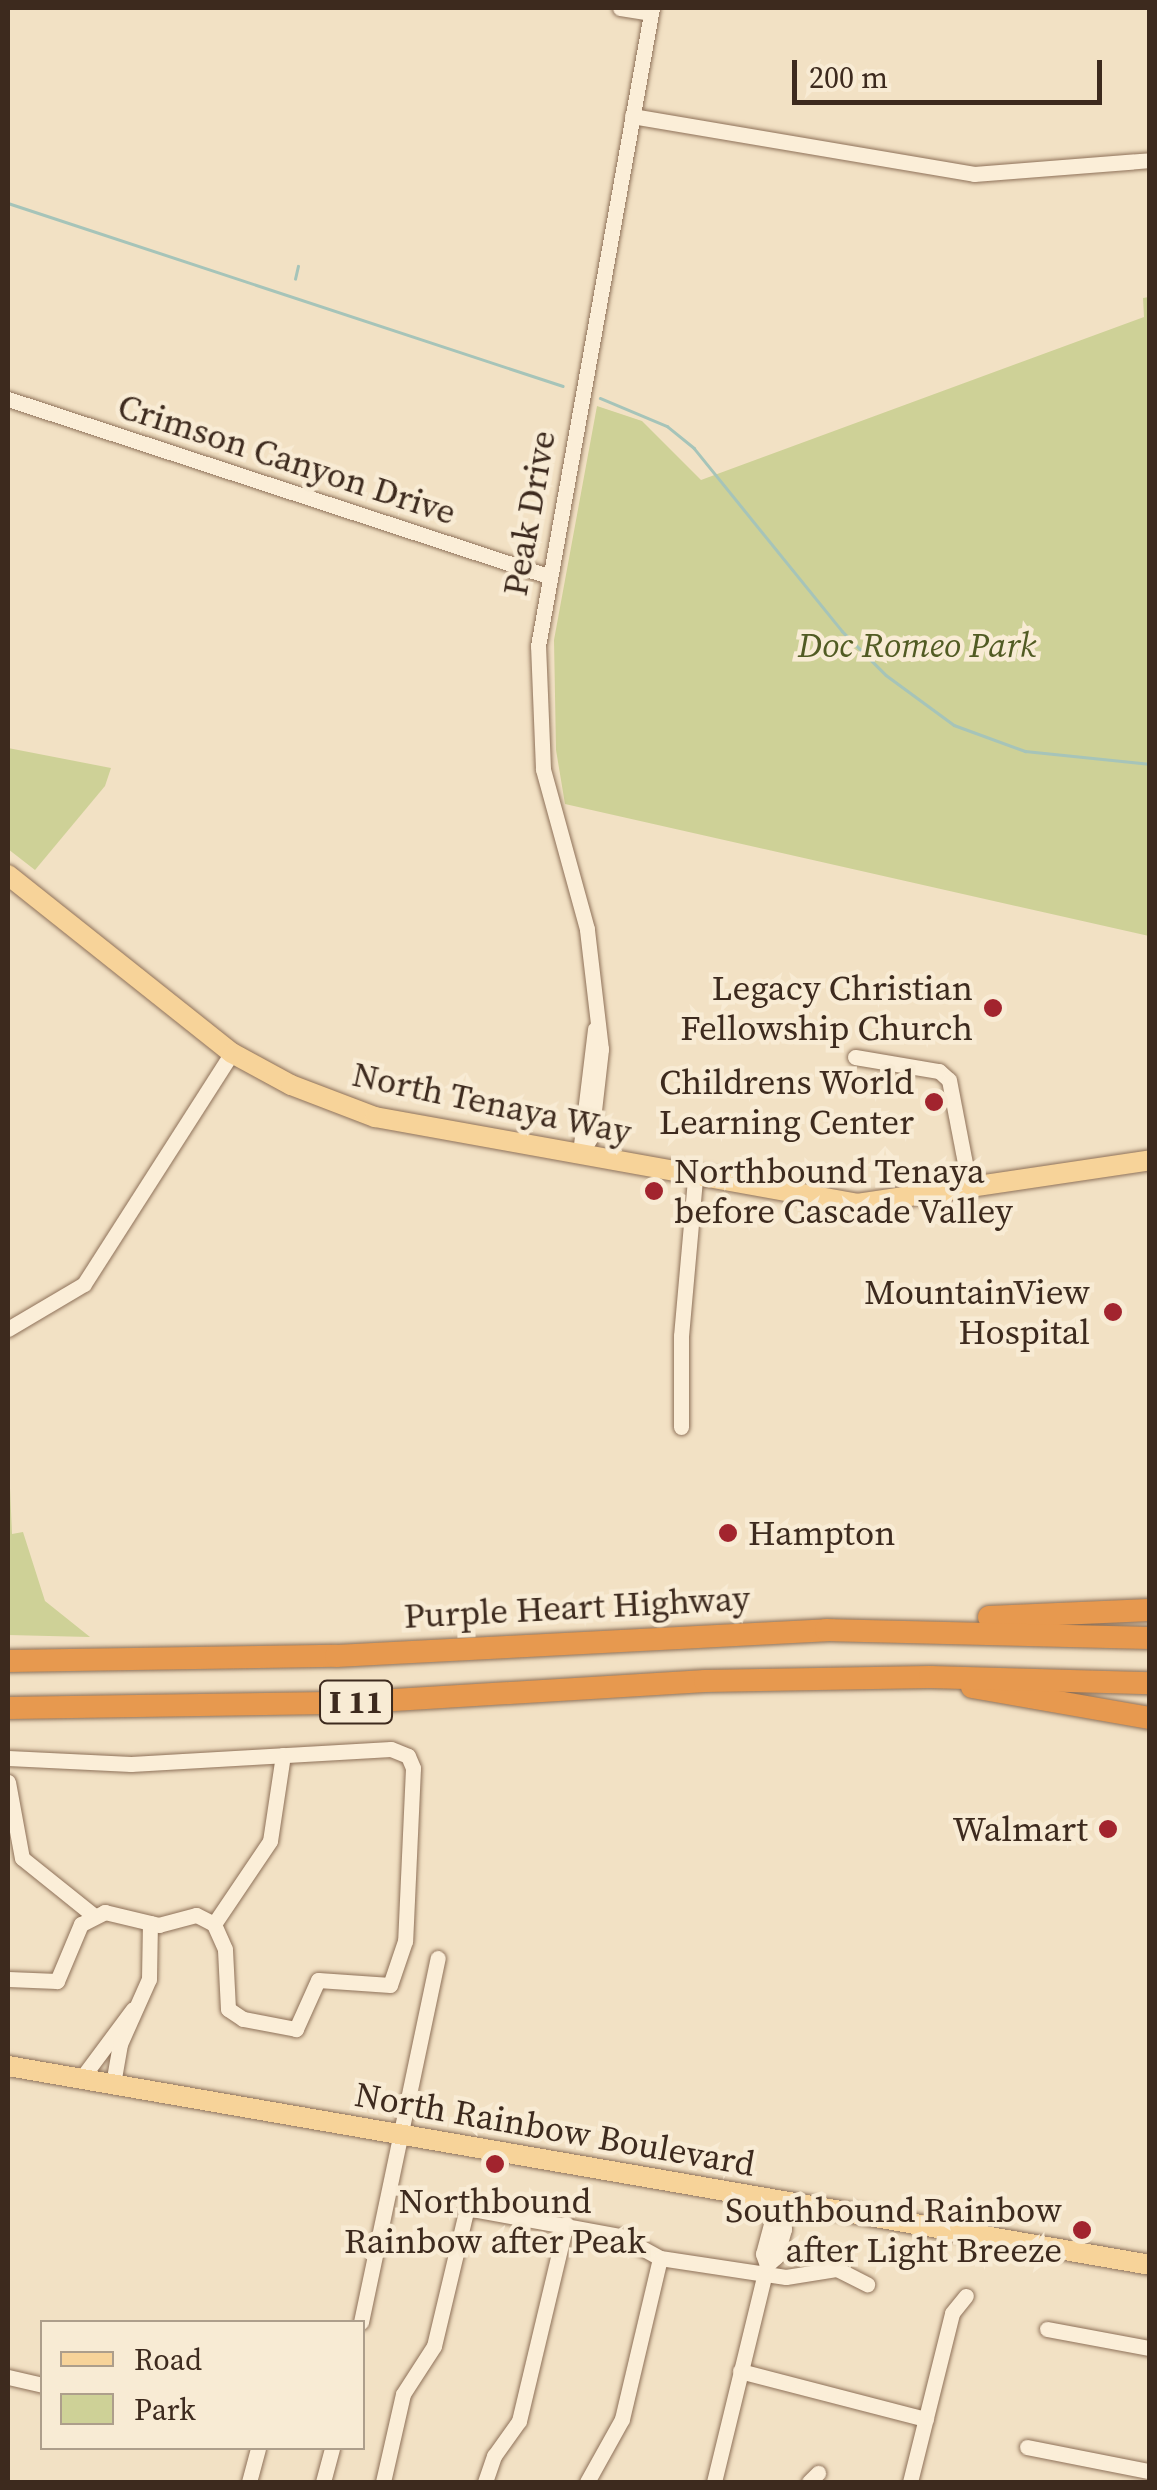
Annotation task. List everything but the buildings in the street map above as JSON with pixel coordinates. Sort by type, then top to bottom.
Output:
[{"type":"highway","points":[[622,1636],[681,1623],[1150,1610]]},
{"type":"highway","name":"Purple Heart Highway","points":[[8,1661],[336,1656],[622,1636],[826,1630],[1150,1638]]},
{"type":"highway","points":[[930,1677],[1150,1718]]},
{"type":"highway","name":"I 11","points":[[8,1708],[345,1703],[705,1681],[930,1677],[1150,1683]]},
{"type":"main road","name":"North Tenaya Way","points":[[8,875],[232,1053],[291,1085],[374,1116],[695,1179],[856,1204],[1150,1160]]},
{"type":"main road","name":"North Rainbow Boulevard","points":[[8,2066],[406,2136],[782,2210],[1150,2266]]},
{"type":"street","points":[[620,8],[651,10]]},
{"type":"street","name":"Peak Drive","points":[[580,1155],[595,1029],[587,929],[554,820],[538,740],[536,670],[548,576],[651,10]]},
{"type":"street","points":[[632,116],[974,174],[1150,160]]},
{"type":"street","name":"Crimson Canyon Drive","points":[[8,399],[548,576]]},
{"type":"street","points":[[8,1329],[84,1284],[232,1053]]},
{"type":"street","points":[[855,1056],[939,1071],[948,1080],[970,1189]]},
{"type":"street","points":[[681,1427],[695,1179]]},
{"type":"street","points":[[8,1758],[131,1764],[391,1750],[411,1761],[399,1972],[386,1987],[318,1980],[296,2030],[243,2020],[228,2009],[225,1949],[214,1924],[187,1914],[150,1923],[92,1914],[22,1858],[8,1782]]},
{"type":"street","points":[[214,1924],[270,1841],[283,1755]]},
{"type":"street","points":[[8,1979],[58,1982],[81,1924],[92,1914]]},
{"type":"street","points":[[113,2084],[120,2044],[142,1998],[150,1923]]},
{"type":"street","points":[[362,2320],[406,2136],[438,1958]]},
{"type":"street","points":[[81,2079],[105,2039],[142,1998]]},
{"type":"street","points":[[384,2482],[403,2394],[434,2346],[468,2208],[620,2236],[660,2258],[766,2270],[836,2269],[868,2284]]},
{"type":"street","points":[[714,2482],[766,2270],[776,2257],[782,2210]]},
{"type":"street","points":[[485,2482],[494,2456],[519,2422],[566,2224]]},
{"type":"street","points":[[587,2482],[622,2418],[660,2258]]},
{"type":"street","points":[[910,2482],[952,2313],[966,2296]]},
{"type":"street","points":[[1047,2329],[1150,2348]]},
{"type":"street","points":[[740,2372],[926,2418]]},
{"type":"street","points":[[8,2378],[40,2385]]},
{"type":"street","points":[[1027,2447],[1148,2472]]},
{"type":"street","points":[[249,2482],[257,2450]]},
{"type":"street","points":[[324,2482],[332,2450]]},
{"type":"green space","name":"Doc Romeo Park","points":[[1149,297],[1149,936],[565,804],[556,750],[554,640],[597,406],[642,421],[701,480],[1144,317],[1143,298]]},
{"type":"green space","points":[[8,748],[111,768],[105,786],[35,870],[8,849]]},
{"type":"green space","points":[[8,1441],[12,1534],[23,1532],[45,1601],[90,1637],[8,1635]]},
{"type":"waterway","points":[[8,203],[563,386]]},
{"type":"waterway","points":[[295,279],[298,266]]},
{"type":"waterway","points":[[600,398],[667,426],[694,448],[842,631],[886,675],[954,725],[1025,751],[1150,764]]},
{"type":"place","name":"Legacy Christian Fellowship Church","points":[[993,1008]]},
{"type":"place","name":"Childrens World Learning Center","points":[[934,1102]]},
{"type":"place","name":"Northbound Tenaya before Cascade Valley","points":[[654,1191]]},
{"type":"place","name":"MountainView Hospital","points":[[1113,1312]]},
{"type":"place","name":"Hampton","points":[[728,1533]]},
{"type":"place","name":"Walmart","points":[[1108,1829]]},
{"type":"place","name":"Northbound Rainbow after Peak","points":[[495,2164]]},
{"type":"place","name":"Southbound Rainbow after Light Breeze","points":[[1082,2230]]}]
